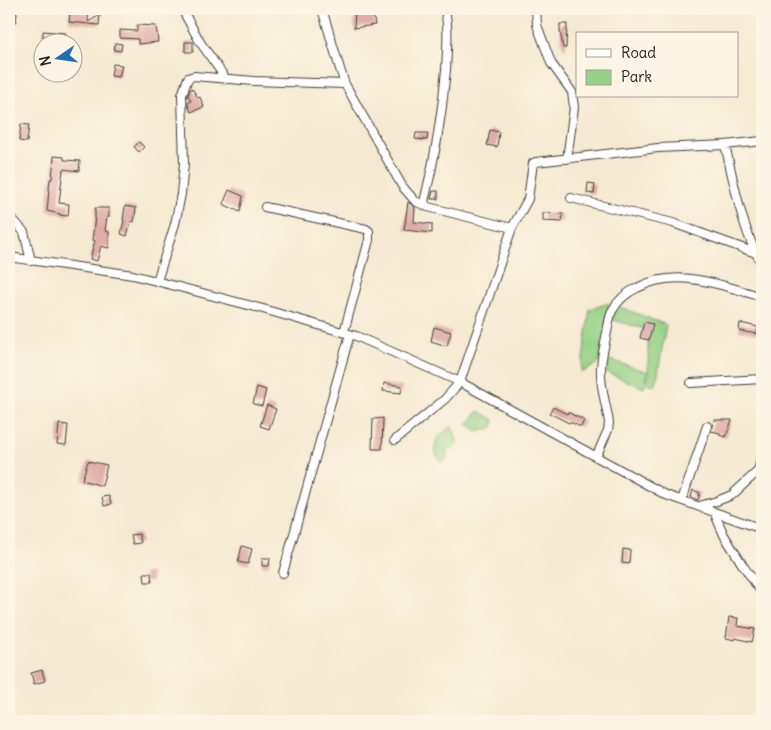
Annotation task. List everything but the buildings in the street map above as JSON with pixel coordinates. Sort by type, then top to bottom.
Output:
[{"type":"street","points":[[182,9],[200,42],[226,79]]},
{"type":"street","points":[[322,9],[346,84],[402,186],[415,201],[428,207],[512,228]]},
{"type":"street","points":[[426,205],[424,202],[432,170],[444,91],[448,38],[448,22],[445,9]]},
{"type":"street","points":[[536,9],[537,25],[551,63],[572,92],[574,107],[567,159]]},
{"type":"street","points":[[156,281],[175,224],[181,194],[184,164],[182,95],[188,78],[194,76],[254,81],[346,84]]},
{"type":"street","points":[[395,440],[445,399],[460,382],[512,228],[528,199],[533,164],[536,162],[658,148],[725,145],[762,141]]},
{"type":"street","points":[[725,145],[747,231],[762,264]]},
{"type":"street","points":[[572,198],[673,223],[756,253]]},
{"type":"street","points":[[265,207],[369,231],[369,240],[347,333],[283,573]]},
{"type":"street","points":[[9,215],[24,232],[31,260]]},
{"type":"street","points":[[9,257],[156,281],[347,333],[460,382],[666,494],[762,529]]},
{"type":"street","points":[[596,457],[608,430],[609,423],[601,376],[602,358],[611,313],[617,303],[627,293],[645,284],[662,279],[678,278],[694,279],[762,297]]},
{"type":"street","points":[[691,383],[762,379]]},
{"type":"street","points":[[682,500],[708,426]]},
{"type":"street","points":[[699,506],[732,495],[760,469],[762,456]]},
{"type":"street","points":[[714,512],[724,535],[762,593]]},
{"type":"green space","points":[[609,303],[599,363],[581,373],[590,309]]},
{"type":"green space","points":[[615,305],[666,325],[656,385],[648,384],[648,330],[610,319]]},
{"type":"green space","points":[[610,360],[648,372],[644,388],[603,371]]},
{"type":"green space","points":[[479,411],[494,420],[493,427],[479,432],[467,424]]},
{"type":"green space","points":[[452,426],[458,443],[453,449],[446,449],[448,458],[441,462],[435,451],[436,441],[442,433]]}]
